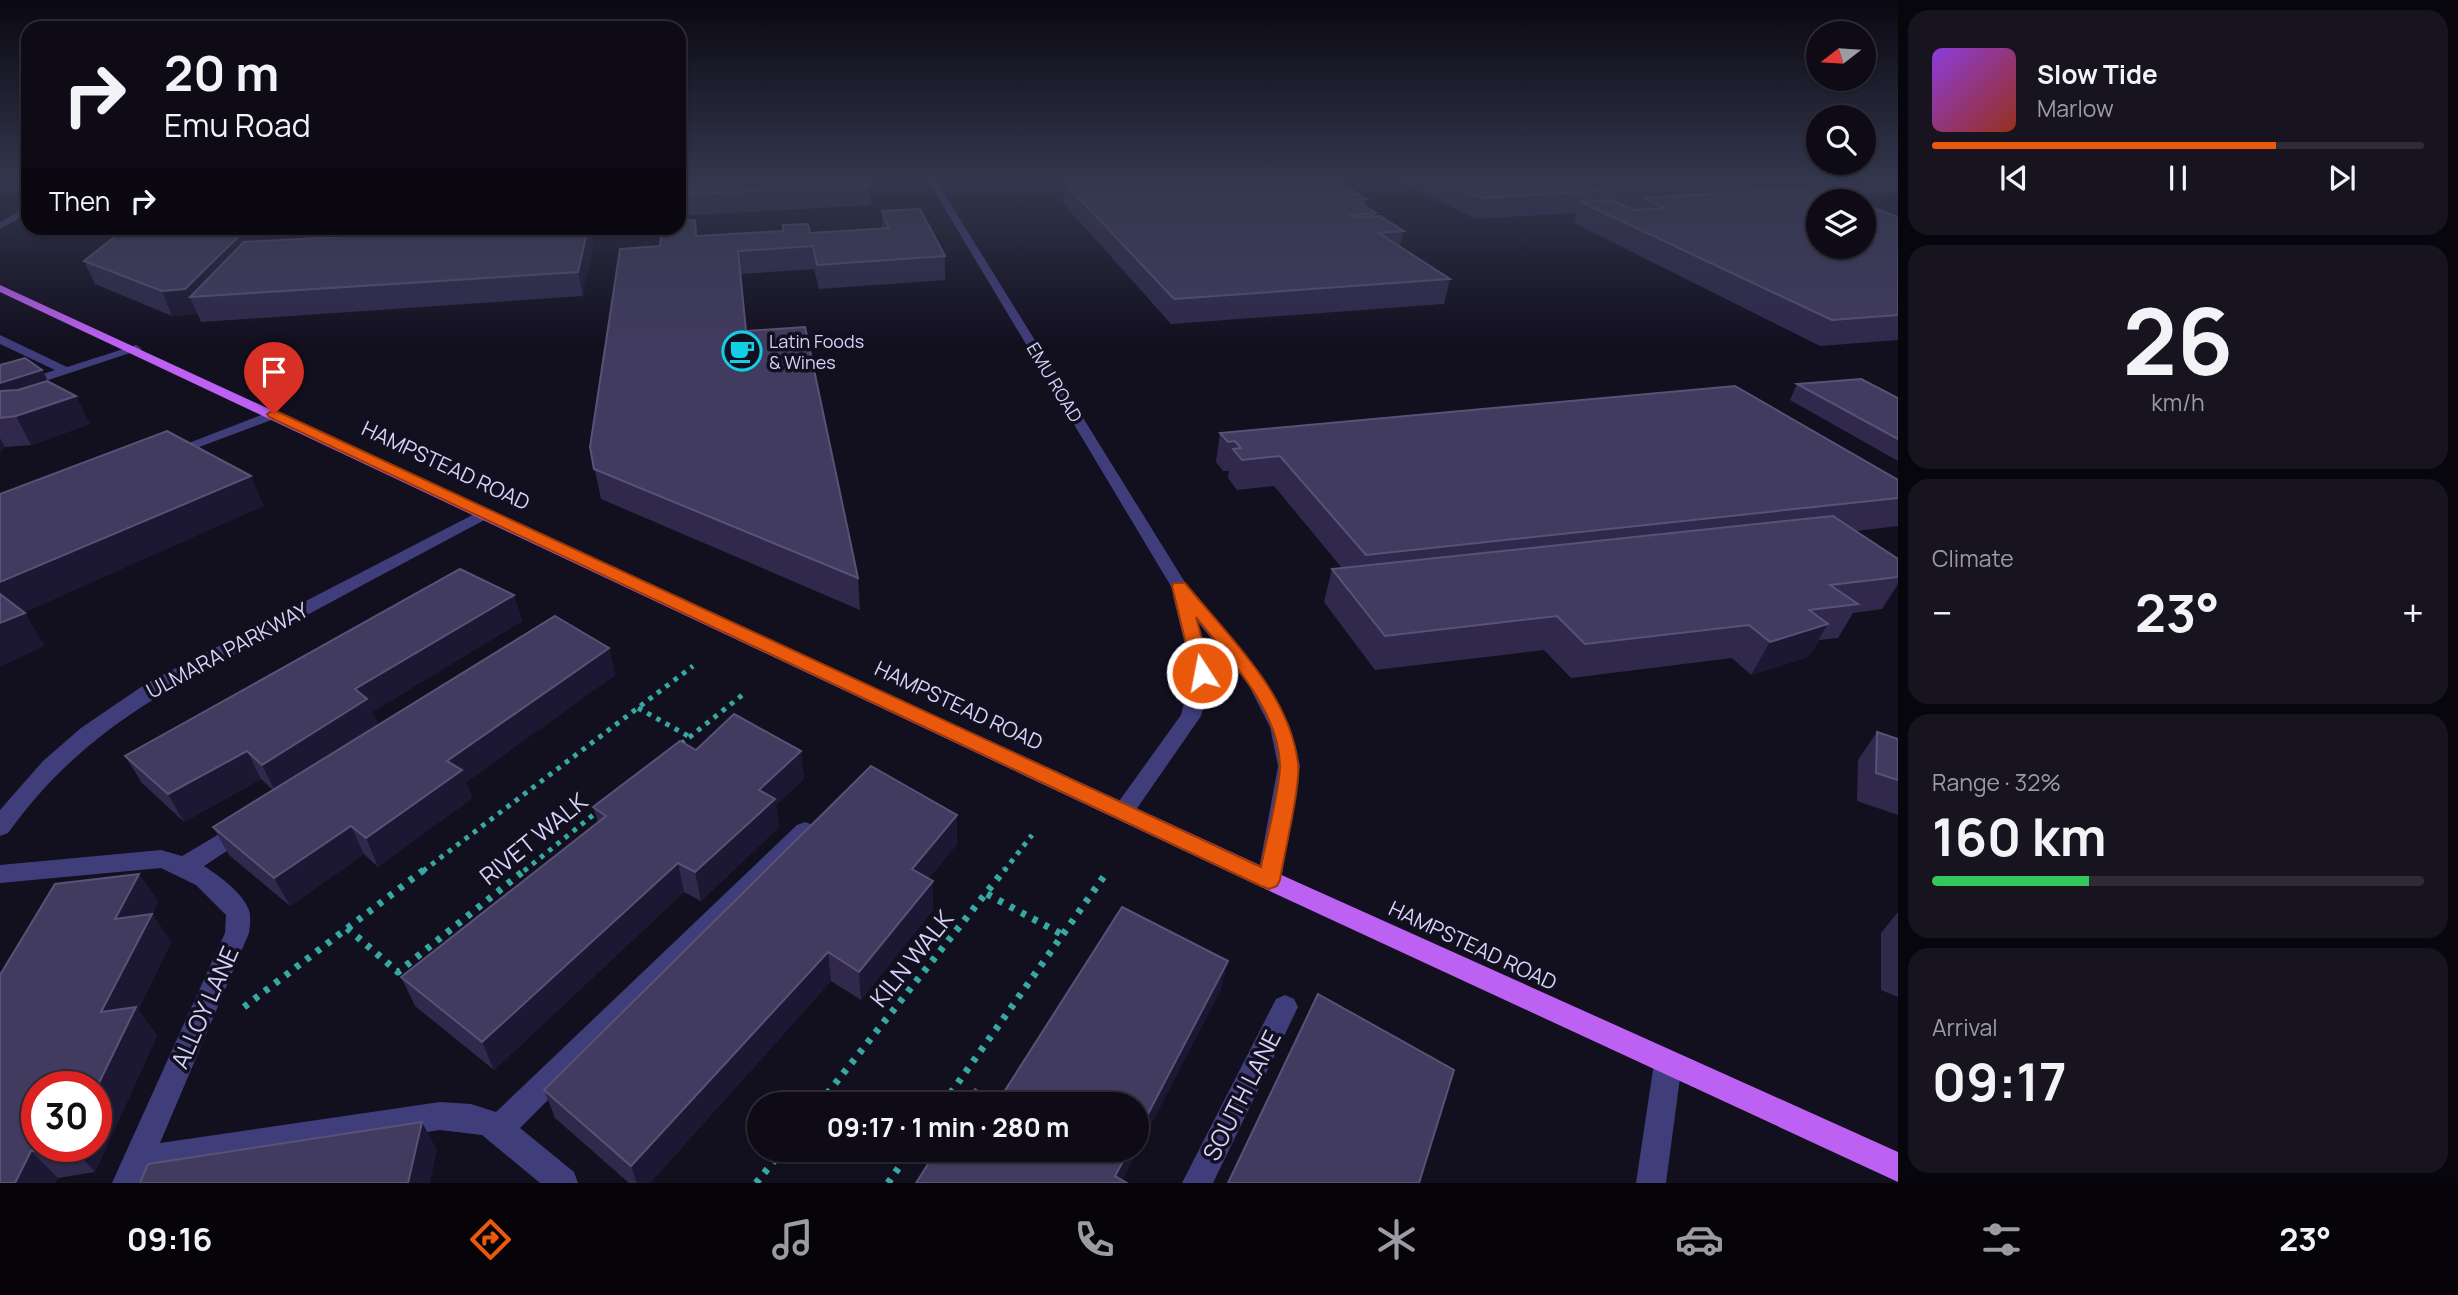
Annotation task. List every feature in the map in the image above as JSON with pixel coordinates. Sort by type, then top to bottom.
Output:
[{"type":"main road","name":"HAMPSTEAD ROAD","points":[[0,288],[136,349],[1269,880],[1898,1167]]},
{"type":"street","name":"EMU ROAD","points":[[965,234],[1180,586],[1256,681],[1280,727],[1289,766],[1269,880]]},
{"type":"street","points":[[0,339],[65,371]]},
{"type":"street","points":[[0,392],[136,349]]},
{"type":"street","points":[[155,458],[274,414]]},
{"type":"street","name":"ULMARA PARKWAY","points":[[0,827],[46,768],[109,715],[154,688],[485,513]]},
{"type":"street","name":"EMU ROAD","points":[[1123,811],[1191,716],[1202,673],[1180,586]]},
{"type":"street","points":[[499,1129],[823,813]]},
{"type":"street","points":[[187,865],[257,820]]},
{"type":"street","name":"ALLOY LANE","points":[[0,874],[134,859],[161,859],[187,865],[221,892],[238,913],[237,933],[132,1172]]},
{"type":"street","name":"SOUTH LANE","points":[[1197,1183],[1285,1007]]},
{"type":"street","points":[[1651,1183],[1668,1063]]},
{"type":"street","points":[[132,1172],[440,1116],[467,1117],[489,1122],[563,1183]]},
{"type":"path","name":"RIVET WALK","points":[[195,1027],[240,1009],[693,666]]},
{"type":"path","points":[[679,746],[746,692]]},
{"type":"path","points":[[638,708],[690,737]]},
{"type":"path","name":"RIVET WALK","points":[[347,928],[398,972],[604,807]]},
{"type":"path","name":"KILN WALK","points":[[829,1092],[1032,835]]},
{"type":"path","points":[[952,1092],[1107,872]]},
{"type":"path","points":[[987,894],[1063,935]]},
{"type":"path","points":[[756,1183],[773,1162]]},
{"type":"path","points":[[888,1183],[903,1162]]},
{"type":"building","points":[[933,234],[945,256],[817,265],[813,246],[738,251],[746,331],[805,327],[858,578],[594,469],[590,447],[620,249],[660,246],[661,235]]},
{"type":"building","points":[[1113,234],[1381,234],[1450,279],[1174,299]]},
{"type":"building","points":[[1650,234],[1806,234],[1806,259],[1876,259],[1876,234],[1898,234],[1898,315],[1832,320]]},
{"type":"building","points":[[117,235],[240,235],[185,289],[162,291],[84,261]]},
{"type":"building","points":[[368,235],[586,235],[578,272],[190,297],[244,242]]},
{"type":"building","points":[[25,358],[42,370],[0,383],[0,365]]},
{"type":"building","points":[[1861,379],[1898,398],[1898,439],[1797,384]]},
{"type":"building","points":[[47,381],[76,396],[16,416],[0,418],[0,391],[18,390]]},
{"type":"building","points":[[1735,386],[1898,480],[1898,498],[1366,555],[1280,456],[1242,460],[1233,449],[1241,448],[1235,441],[1228,442],[1220,433]]},
{"type":"building","points":[[167,431],[251,476],[0,582],[0,494]]},
{"type":"building","points":[[1833,516],[1898,559],[1898,577],[1830,585],[1858,604],[1809,610],[1828,624],[1770,642],[1749,625],[1585,644],[1557,616],[1385,636],[1332,569]]},
{"type":"building","points":[[460,569],[514,595],[355,689],[367,699],[262,765],[247,751],[168,794],[125,756]]},
{"type":"building","points":[[0,594],[25,613],[0,623]]},
{"type":"building","points":[[555,616],[609,648],[447,761],[462,770],[366,838],[351,826],[274,878],[213,827]]},
{"type":"building","points":[[734,714],[801,751],[759,790],[775,799],[695,872],[678,863],[482,1042],[401,977],[606,816],[593,807],[680,741],[696,750]]},
{"type":"building","points":[[1877,732],[1898,739],[1898,780],[1876,773]]},
{"type":"building","points":[[871,766],[957,815],[912,869],[933,881],[859,972],[828,952],[631,1166],[544,1090]]},
{"type":"building","points":[[139,874],[115,919],[152,914],[101,1012],[136,1007],[105,1071],[21,1071],[21,1162],[26,1162],[15,1183],[0,1183],[0,975],[55,884]]},
{"type":"building","points":[[1122,907],[1228,961],[1149,1112],[1149,1092],[1004,1092]]},
{"type":"building","points":[[1318,994],[1454,1070],[1419,1183],[1228,1183]]},
{"type":"building","points":[[422,1122],[408,1183],[140,1183],[148,1164]]},
{"type":"building","points":[[929,1162],[1123,1162],[1115,1176],[1127,1183],[916,1183]]},
{"type":"place","name":"Latin Foods & Wines","points":[[742,351]]},
{"type":"route","points":[[274,414],[1269,880],[1289,766],[1280,727],[1256,681],[1180,586],[1202,673]]}]
